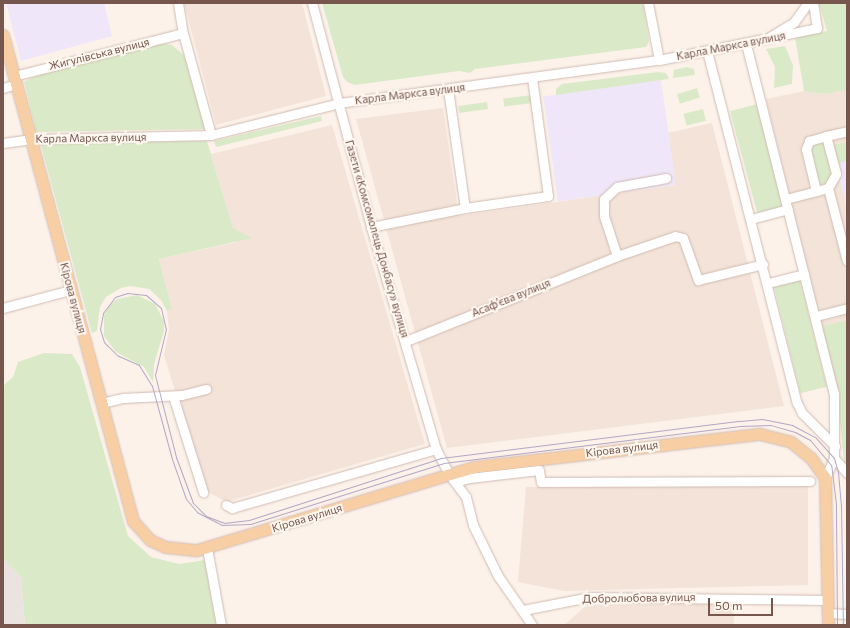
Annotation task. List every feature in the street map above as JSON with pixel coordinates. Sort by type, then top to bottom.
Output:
[{"type":"main road","name":"Кірова вулиця","points":[[3,35],[32,139],[70,290],[132,521],[138,530],[150,540],[166,547],[182,550],[207,548],[404,489],[448,472],[473,467],[760,434],[792,442],[811,458],[825,478]]},
{"type":"main road","points":[[825,478],[828,625]]},
{"type":"street","points":[[178,3],[183,33],[211,135]]},
{"type":"street","name":"Газети «Комсомолець Донбасу» вулиця","points":[[312,3],[371,227],[406,342],[436,449],[448,472],[466,497],[474,525],[498,576],[532,625]]},
{"type":"street","points":[[648,3],[659,60]]},
{"type":"street","points":[[765,40],[794,22],[808,3]]},
{"type":"street","name":"Карла Маркса вулиця","points":[[3,143],[32,139],[211,135],[339,103],[659,60],[746,44],[817,28],[813,3]]},
{"type":"street","name":"Жигулівська вулиця","points":[[3,88],[15,80],[183,33]]},
{"type":"street","points":[[746,44],[816,316],[834,394],[834,458],[825,478]]},
{"type":"street","points":[[707,51],[768,283],[797,402],[802,413],[835,446]]},
{"type":"street","points":[[371,227],[465,208],[548,196],[532,78]]},
{"type":"street","points":[[448,89],[465,208]]},
{"type":"street","points":[[816,191],[806,148],[809,141],[847,131]]},
{"type":"street","points":[[826,136],[836,174],[828,188],[847,261]]},
{"type":"street","points":[[617,256],[604,216],[604,199],[617,187],[666,178]]},
{"type":"street","points":[[786,199],[828,188]]},
{"type":"street","points":[[751,219],[788,209]]},
{"type":"street","name":"Асаф’єва вулиця","points":[[406,342],[617,256],[675,236],[683,238],[698,280],[763,264]]},
{"type":"street","points":[[768,283],[804,274]]},
{"type":"street","points":[[3,308],[70,290]]},
{"type":"street","points":[[816,316],[847,308]]},
{"type":"street","points":[[101,404],[131,397],[173,396],[206,389]]},
{"type":"street","points":[[173,396],[203,492]]},
{"type":"street","points":[[226,505],[232,508],[436,449]]},
{"type":"street","points":[[834,458],[847,473]]},
{"type":"street","points":[[455,482],[469,478],[539,470],[541,482],[810,481]]},
{"type":"street","points":[[207,548],[221,625]]},
{"type":"street","name":"Добролюбова вулиця","points":[[523,610],[589,597],[827,600]]},
{"type":"street","points":[[828,613],[847,614]]},
{"type":"shaded area","points":[[6,3],[104,3],[112,36],[21,61]]},
{"type":"shaded area","points":[[184,3],[302,3],[326,96],[216,125]]},
{"type":"shaded area","points":[[661,80],[676,185],[558,202],[543,97]]},
{"type":"shaded area","points":[[847,90],[847,142],[831,145],[847,208],[847,320],[822,326],[766,99],[804,91],[825,94]]},
{"type":"shaded area","points":[[443,108],[459,216],[675,185],[668,133],[712,123],[784,406],[447,448],[356,119]]},
{"type":"shaded area","points":[[332,125],[425,444],[226,502],[205,490],[164,355],[169,330],[167,311],[172,309],[159,259],[237,242],[211,154]]},
{"type":"shaded area","points":[[847,161],[847,208],[836,164]]},
{"type":"shaded area","points":[[808,485],[808,585],[564,591],[518,582],[526,487]]},
{"type":"shaded area","points":[[3,558],[21,577],[25,625],[3,625]]},
{"type":"shaded area","points":[[733,604],[734,625],[564,625],[587,605]]},
{"type":"green space","points":[[322,3],[643,3],[649,41],[646,47],[475,69],[470,73],[459,71],[355,85],[347,82],[343,77]]},
{"type":"green space","points":[[819,3],[847,3],[847,90],[825,94],[804,91],[795,37],[827,31]]},
{"type":"green space","points":[[161,43],[172,45],[184,55],[205,129],[36,132],[24,82],[33,77]]},
{"type":"green space","points":[[785,46],[793,65],[792,84],[774,88],[775,67],[766,49]]},
{"type":"green space","points":[[687,67],[694,69],[695,75],[673,78],[674,70]]},
{"type":"green space","points":[[658,72],[666,73],[669,79],[556,95],[556,89],[562,84]]},
{"type":"green space","points":[[697,88],[700,98],[680,104],[677,94]]},
{"type":"green space","points":[[532,95],[533,103],[504,106],[503,99]]},
{"type":"green space","points":[[487,102],[488,109],[459,113],[458,106]]},
{"type":"green space","points":[[757,104],[785,207],[758,215],[730,111]]},
{"type":"green space","points":[[703,109],[706,121],[686,125],[684,114]]},
{"type":"green space","points":[[321,116],[322,121],[216,147],[214,141]]},
{"type":"green space","points":[[819,140],[824,141],[833,177],[824,185],[818,182],[811,151]]},
{"type":"green space","points":[[207,141],[233,228],[252,238],[159,259],[172,309],[167,311],[161,300],[149,289],[130,286],[121,288],[106,297],[100,307],[97,331],[92,333],[40,142]]},
{"type":"green space","points":[[847,142],[847,161],[836,164],[831,145]]},
{"type":"green space","points":[[800,280],[827,387],[800,393],[774,287]]},
{"type":"green space","points":[[137,295],[155,304],[164,321],[164,331],[154,364],[153,382],[144,367],[116,352],[104,336],[104,315],[109,306],[117,299]]},
{"type":"green space","points":[[847,320],[847,490],[837,394],[822,326]]},
{"type":"green space","points":[[44,353],[72,354],[80,367],[128,536],[151,557],[179,564],[205,560],[217,625],[25,625],[21,577],[3,558],[3,386],[13,377],[18,362]]},
{"type":"tram line","points":[[837,625],[836,504],[831,465],[810,440],[795,432],[771,425],[740,426],[444,463],[250,524],[222,525],[197,512],[186,499],[172,459],[152,386],[139,365],[117,355],[104,342],[100,329],[103,313],[115,297],[127,293],[146,295],[161,308],[166,329],[155,375],[176,457],[193,503],[206,516],[224,523],[249,520],[441,458],[740,421],[762,419],[792,425],[816,438],[834,458],[838,472],[841,504],[843,625]]}]
